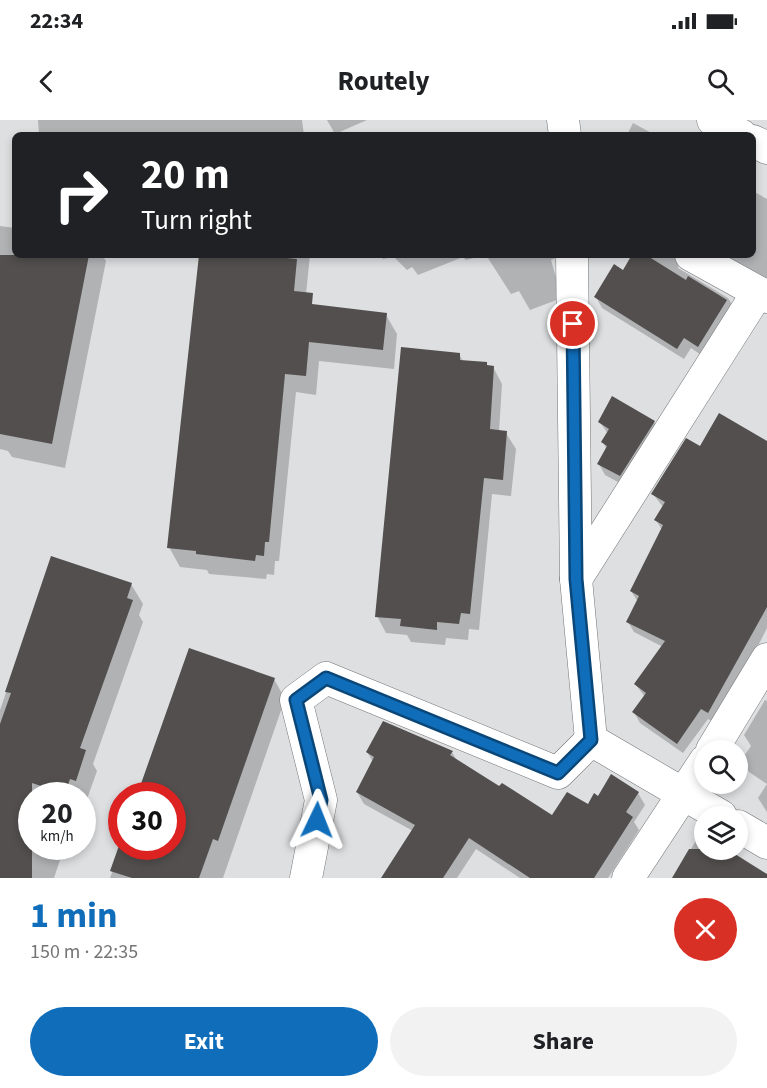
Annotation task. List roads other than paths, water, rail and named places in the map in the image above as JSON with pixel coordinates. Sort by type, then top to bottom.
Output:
[{"type":"street","points":[[713,120],[735,132]]},
{"type":"street","points":[[572,258],[576,579],[591,740]]},
{"type":"street","points":[[576,579],[762,295],[696,258]]},
{"type":"street","points":[[718,740],[767,658]]},
{"type":"street","points":[[306,878],[321,800],[296,700],[326,678],[558,773],[591,740]]},
{"type":"street","points":[[591,740],[704,806]]},
{"type":"street","points":[[628,878],[694,780]]},
{"type":"street","points":[[748,832],[767,843]]}]
